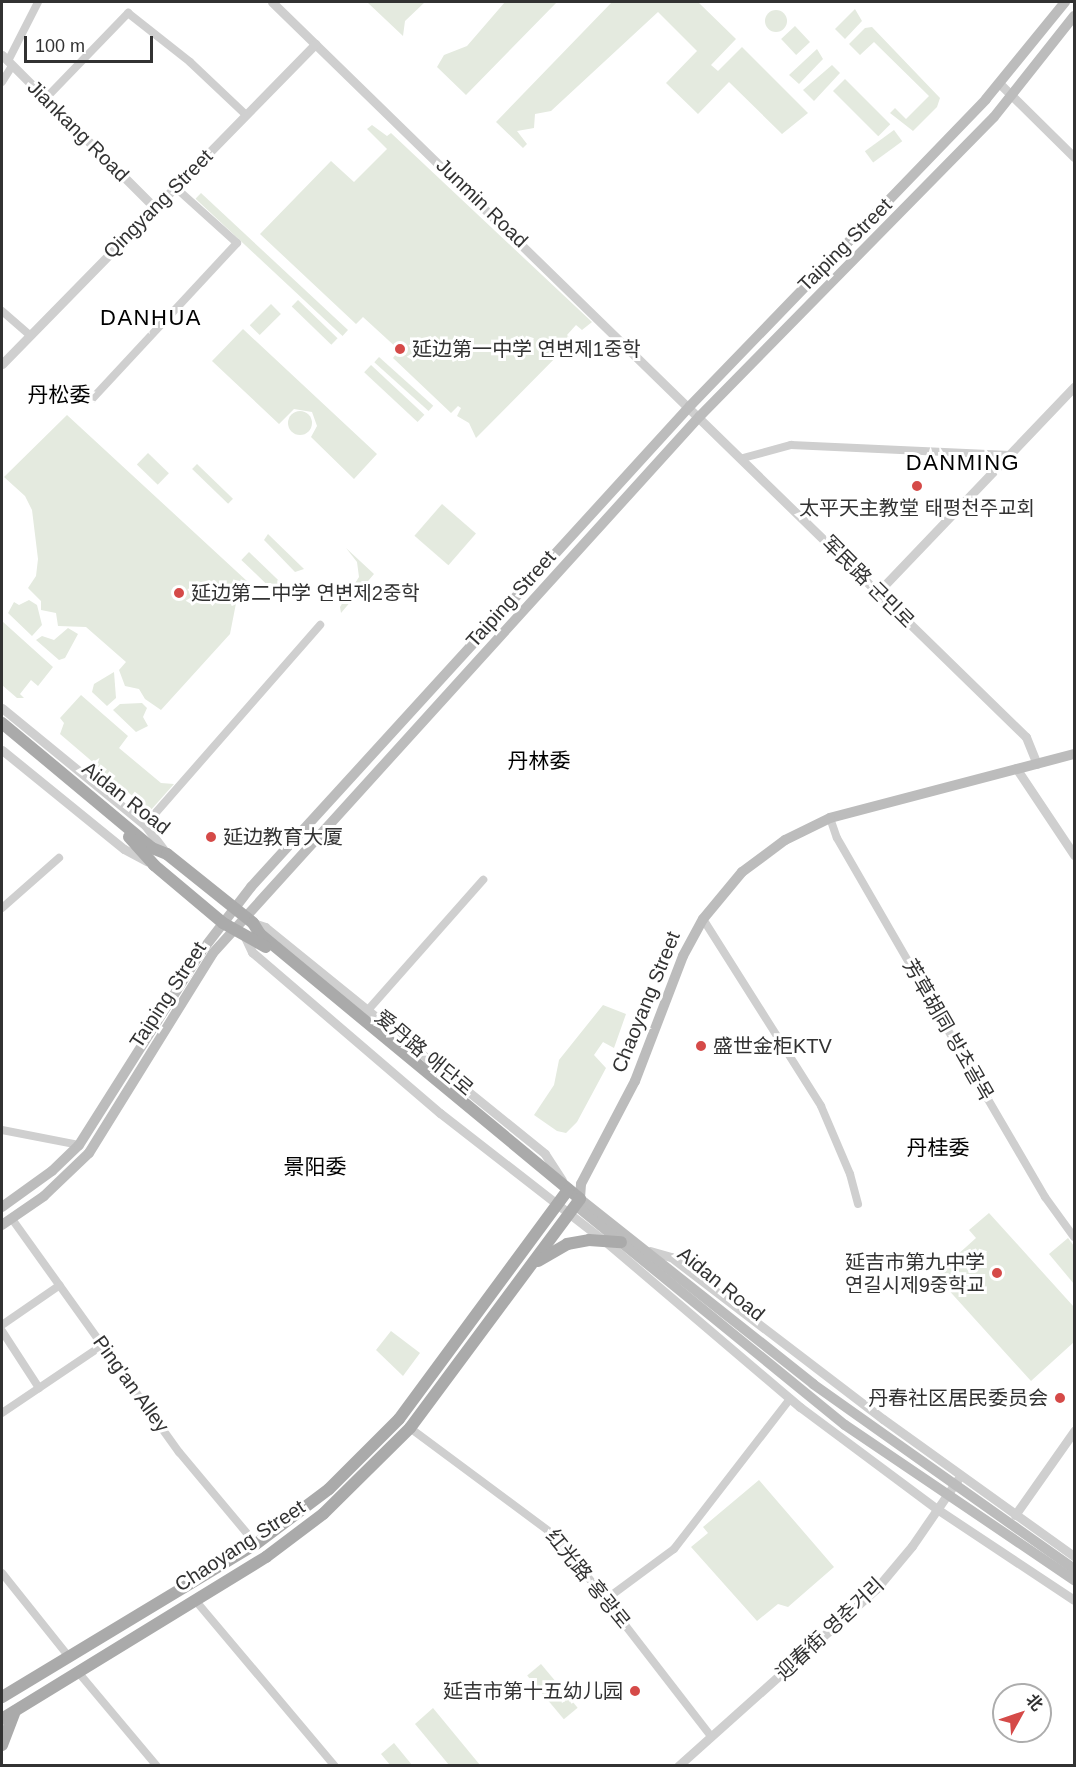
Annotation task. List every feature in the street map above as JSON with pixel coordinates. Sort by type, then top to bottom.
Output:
[{"type":"main road","name":"Taiping Street","points":[[2,1207],[52,1171],[79,1145],[223,923],[234,910],[690,406],[1000,84],[1065,2]]},
{"type":"main road","name":"Taiping Street","points":[[2,1225],[52,1188],[89,1153],[213,953],[240,934],[249,921],[699,416],[908,208],[1013,96],[1074,16]]},
{"type":"main road","name":"Aidan Road","points":[[2,723],[153,848],[167,854]]},
{"type":"main road","name":"Aidan Road","points":[[2,734],[133,840],[154,865]]},
{"type":"main road","name":"Chaoyang Street","points":[[2,1719],[266,1557],[323,1514],[410,1428],[577,1202],[581,1184],[623,1109],[674,976],[703,919],[729,886],[761,856],[801,830],[830,818],[1074,754]]},
{"type":"main road","name":"爱丹路 애단로","points":[[167,854],[249,921],[260,934],[577,1202],[650,1251]]},
{"type":"main road","name":"爱丹路 애단로","points":[[154,865],[223,923],[240,934],[255,939],[567,1193]]},
{"type":"main road","points":[[196,900],[207,888]]},
{"type":"main road","name":"Chaoyang Street","points":[[2,1697],[256,1544],[329,1489],[399,1419],[556,1207],[567,1193],[581,1184]]},
{"type":"main road","name":"Aidan Road","points":[[577,1202],[621,1242],[845,1425],[1074,1569]]},
{"type":"main road","points":[[530,1267],[567,1244],[621,1242]]},
{"type":"main road","name":"Aidan Road","points":[[650,1251],[813,1384],[950,1490],[1074,1580]]},
{"type":"main road","points":[[2,1745],[15,1711]]},
{"type":"street","points":[[2,81],[7,61],[38,2]]},
{"type":"street","name":"Junmin Road","points":[[272,2],[690,406]]},
{"type":"street","points":[[45,99],[128,13],[185,57],[246,115]]},
{"type":"street","name":"Qingyang Street","points":[[2,364],[315,44]]},
{"type":"street","name":"Jiankang Road","points":[[7,61],[154,207]]},
{"type":"street","points":[[1000,84],[1074,157]]},
{"type":"street","points":[[92,399],[237,243],[176,188]]},
{"type":"street","points":[[2,311],[30,335]]},
{"type":"street","points":[[878,592],[1074,387]]},
{"type":"street","name":"军民路 군민로","points":[[690,406],[1026,737],[1037,764]]},
{"type":"street","points":[[743,458],[791,445],[1010,455]]},
{"type":"street","points":[[146,825],[320,625]]},
{"type":"street","name":"Aidan Road","points":[[2,708],[146,825],[167,854]]},
{"type":"street","name":"Aidan Road","points":[[2,750],[124,849],[154,865]]},
{"type":"street","points":[[1016,768],[1074,855]]},
{"type":"street","name":"芳草胡同 방초골목","points":[[830,818],[837,838],[972,1072],[1045,1197],[1074,1237]]},
{"type":"street","points":[[2,908],[59,858]]},
{"type":"street","points":[[368,1010],[483,880]]},
{"type":"street","points":[[703,919],[821,1106],[850,1174],[858,1204]]},
{"type":"street","name":"爱丹路 애단로","points":[[249,921],[265,927],[545,1154],[567,1193]]},
{"type":"street","name":"爱丹路 애단로","points":[[240,934],[252,952],[556,1207]]},
{"type":"street","points":[[2,1130],[79,1145]]},
{"type":"street","points":[[556,1207],[606,1242],[790,1399],[937,1509],[1074,1600]]},
{"type":"street","name":"Ping'an Alley","points":[[12,1219],[179,1452],[256,1544]]},
{"type":"street","name":"Aidan Road","points":[[650,1251],[670,1257],[1015,1515],[1074,1556]]},
{"type":"street","points":[[2,1325],[60,1285]]},
{"type":"street","points":[[2,1331],[39,1388]]},
{"type":"street","points":[[2,1413],[103,1345]]},
{"type":"street","points":[[605,1600],[674,1549],[790,1399]]},
{"type":"street","name":"红光路 홍광로","points":[[410,1428],[545,1526],[711,1736]]},
{"type":"street","points":[[1015,1515],[1074,1431]]},
{"type":"street","name":"迎春街 영춘거리","points":[[678,1766],[876,1589],[912,1546],[961,1475]]},
{"type":"street","points":[[2,1573],[69,1657]]},
{"type":"street","points":[[195,1599],[335,1766]]},
{"type":"street","points":[[78,1672],[157,1766]]},
{"type":"shaded area","points":[[367,2],[425,2],[405,21],[403,36]]},
{"type":"shaded area","points":[[505,2],[557,2],[466,95],[437,67],[444,55],[467,46]]},
{"type":"shaded area","points":[[612,2],[698,2],[736,39],[711,65],[718,71],[742,47],[808,113],[782,134],[729,82],[698,114],[666,83],[697,51],[658,12],[551,111],[535,114],[534,128],[517,131],[527,144],[523,148],[496,122]]},
{"type":"shaded area","points":[[855,9],[862,21],[845,39],[835,29]]},
{"type":"shaded area","points":[[776,10],[784,13],[787,21],[784,29],[776,32],[768,29],[765,21],[768,13]]},
{"type":"shaded area","points":[[795,26],[810,42],[796,55],[781,39]]},
{"type":"shaded area","points":[[872,27],[940,98],[937,107],[913,131],[890,113],[895,108],[906,119],[929,96],[874,42],[860,55],[849,44],[865,28]]},
{"type":"shaded area","points":[[817,49],[823,59],[799,84],[789,75]]},
{"type":"shaded area","points":[[832,65],[840,73],[814,101],[803,90]]},
{"type":"shaded area","points":[[845,79],[890,124],[878,136],[833,91]]},
{"type":"shaded area","points":[[372,125],[387,136],[391,133],[592,322],[582,330],[576,325],[567,335],[570,338],[567,346],[476,438],[469,423],[457,416],[461,408],[458,406],[451,413],[393,358],[399,350],[363,317],[356,324],[260,234],[331,161],[354,182],[387,149],[367,129]]},
{"type":"shaded area","points":[[894,130],[902,141],[873,162],[865,151]]},
{"type":"shaded area","points":[[201,193],[348,330],[343,336],[196,199]]},
{"type":"shaded area","points":[[298,300],[338,338],[331,345],[292,306]]},
{"type":"shaded area","points":[[271,304],[281,314],[260,335],[250,325]]},
{"type":"shaded area","points":[[243,329],[377,454],[354,479],[311,437],[317,426],[312,412],[294,409],[279,424],[212,361]]},
{"type":"shaded area","points":[[379,357],[433,406],[429,411],[374,362]]},
{"type":"shaded area","points":[[371,365],[424,415],[418,422],[364,372]]},
{"type":"shaded area","points":[[300,411],[308,415],[312,423],[308,431],[300,435],[292,431],[288,423],[292,415]]},
{"type":"shaded area","points":[[67,415],[248,582],[238,593],[230,634],[161,710],[145,699],[139,689],[125,686],[119,670],[126,662],[86,627],[58,626],[56,613],[41,610],[41,601],[28,588],[36,576],[38,559],[32,510],[25,496],[4,477]]},
{"type":"shaded area","points":[[148,453],[169,473],[158,485],[137,465]]},
{"type":"shaded area","points":[[197,464],[233,499],[228,504],[192,469]]},
{"type":"shaded area","points":[[442,504],[476,534],[448,565],[414,536]]},
{"type":"shaded area","points":[[268,534],[304,569],[295,572],[264,540]]},
{"type":"shaded area","points":[[346,548],[374,574],[341,613],[340,607],[359,577],[357,562]]},
{"type":"shaded area","points":[[249,552],[280,582],[272,590],[241,560]]},
{"type":"shaded area","points":[[29,600],[37,605],[42,625],[32,636],[8,613],[14,602],[19,605]]},
{"type":"shaded area","points":[[2,621],[53,667],[38,686],[31,680],[20,694],[24,698],[17,698],[2,685]]},
{"type":"shaded area","points":[[68,628],[78,634],[65,658],[59,660],[36,640],[42,636],[54,640]]},
{"type":"shaded area","points":[[114,672],[116,698],[107,706],[92,692],[94,684]]},
{"type":"shaded area","points":[[81,695],[128,736],[119,748],[161,783],[174,784],[150,811],[60,734],[64,723],[60,718]]},
{"type":"shaded area","points":[[142,703],[147,708],[143,717],[148,726],[136,732],[113,710],[120,704]]},
{"type":"shaded area","points":[[603,1005],[626,1014],[614,1048],[603,1042],[594,1055],[606,1068],[577,1122],[566,1133],[557,1131],[534,1115],[554,1085],[559,1060]]},
{"type":"shaded area","points":[[989,1213],[1074,1307],[1074,1342],[1031,1381],[935,1275],[976,1238],[969,1230]]},
{"type":"shaded area","points":[[1068,1238],[1074,1246],[1074,1284],[1049,1254]]},
{"type":"shaded area","points":[[391,1331],[420,1353],[403,1376],[376,1350]]},
{"type":"shaded area","points":[[759,1480],[834,1567],[788,1607],[778,1604],[757,1621],[691,1547],[708,1533],[703,1527]]},
{"type":"shaded area","points":[[541,1664],[578,1708],[564,1719],[527,1676]]},
{"type":"shaded area","points":[[433,1708],[480,1765],[449,1765],[415,1724]]},
{"type":"shaded area","points":[[394,1743],[412,1765],[390,1765],[381,1754]]},
{"type":"place","name":"延边第一中学 연변제1중학","points":[[400,349]]},
{"type":"place","name":"太平天主教堂 태평천주교회","points":[[917,486]]},
{"type":"place","name":"延边第二中学 연변제2중학","points":[[179,593]]},
{"type":"place","name":"延边教育大厦","points":[[211,837]]},
{"type":"place","name":"盛世金柜KTV","points":[[701,1046]]},
{"type":"place","name":"延吉市第九中学 연길시제9중학교","points":[[997,1273]]},
{"type":"place","name":"丹春社区居民委员会","points":[[1060,1398]]},
{"type":"place","name":"延吉市第十五幼儿园","points":[[635,1691]]},
{"type":"district","name":"DANHUA","points":[[151,318]]},
{"type":"district","name":"丹松委","points":[[59,395]]},
{"type":"district","name":"DANMING","points":[[963,463]]},
{"type":"district","name":"丹林委","points":[[539,761]]},
{"type":"district","name":"丹桂委","points":[[938,1148]]},
{"type":"district","name":"景阳委","points":[[315,1167]]}]
